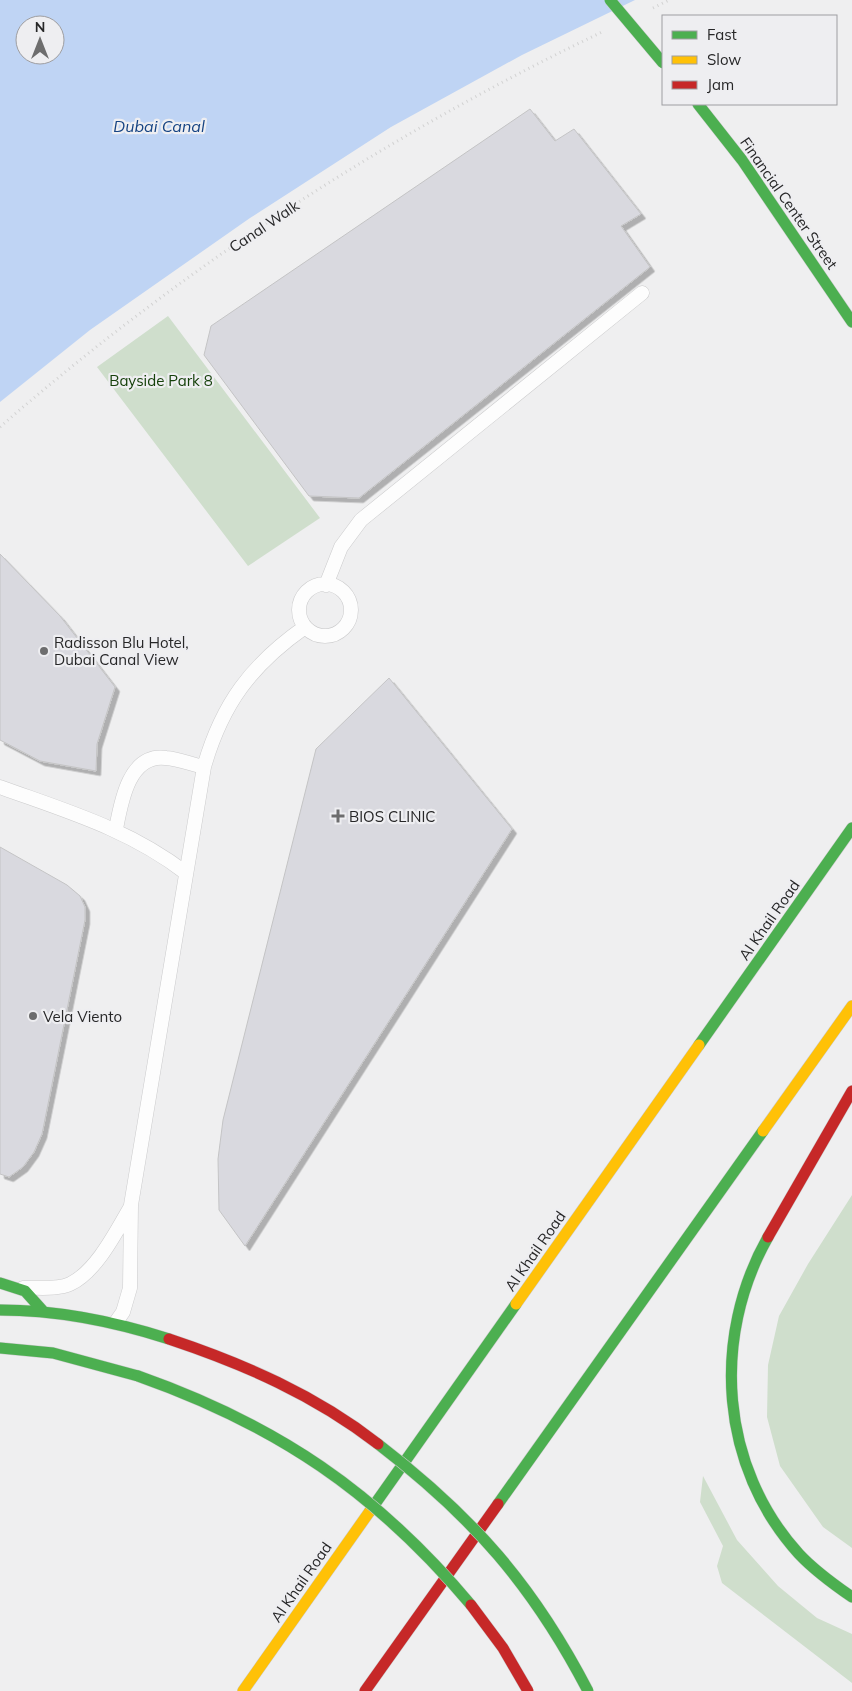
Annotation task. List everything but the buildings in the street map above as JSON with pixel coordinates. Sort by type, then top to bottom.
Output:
[{"type":"main road","points":[[610,0],[662,62]]},
{"type":"main road","name":"Financial Center Street","points":[[699,105],[742,160],[852,322]]},
{"type":"main road","name":"Al Khail Road","points":[[243,1691],[852,828]]},
{"type":"main road","points":[[365,1691],[852,1006]]},
{"type":"main road","points":[[852,1091],[764,1242],[748,1277],[736,1314],[731,1353],[730,1396],[736,1434],[747,1472],[764,1507],[785,1539],[808,1563],[831,1584],[852,1597]]},
{"type":"main road","points":[[0,1283],[19,1288],[33,1297],[43,1311]]},
{"type":"main road","points":[[0,1310],[43,1311],[116,1322],[222,1357],[274,1380],[323,1406],[370,1437],[414,1470],[455,1508],[500,1556],[528,1592],[560,1639],[588,1691]]},
{"type":"main road","points":[[0,1348],[53,1353],[138,1376],[191,1395],[258,1427],[336,1475],[380,1510],[421,1548],[458,1589],[492,1632],[528,1691]]},
{"type":"lane","points":[[326,585],[341,547],[361,520],[642,293]]},
{"type":"lane","points":[[326,585],[343,592],[351,608],[350,618],[346,626],[330,636],[321,636],[305,627],[299,613],[302,599],[312,588],[326,585]]},
{"type":"lane","points":[[116,1322],[128,1300],[130,1288],[131,1205],[204,767],[220,720],[247,678],[264,659],[305,627]]},
{"type":"lane","points":[[116,829],[128,785],[134,771],[143,763],[154,758],[166,758],[204,767]]},
{"type":"lane","points":[[0,787],[116,829],[152,848],[186,873]]},
{"type":"lane","points":[[19,1288],[64,1286],[84,1275],[114,1236],[131,1205]]},
{"type":"path","name":"Canal Walk","points":[[0,427],[84,356],[146,309],[281,213],[413,132],[549,57]]},
{"type":"green space","name":"Bayside Park 8","points":[[168,316],[320,518],[248,566],[97,367]]},
{"type":"green space","points":[[852,1195],[852,1548],[823,1527],[780,1466],[767,1417],[768,1365],[779,1316],[808,1264]]},
{"type":"green space","points":[[703,1476],[737,1540],[778,1586],[817,1618],[852,1634],[852,1683],[722,1583],[717,1566],[723,1546],[700,1502]]},
{"type":"water","name":"Dubai Canal","points":[[0,0],[635,0],[522,55],[391,127],[250,218],[90,330],[0,402]]},
{"type":"traffic: fast","points":[[610,0],[662,62]]},
{"type":"traffic: fast","points":[[699,105],[742,160],[852,322]]},
{"type":"traffic: fast","points":[[699,1045],[852,828]]},
{"type":"traffic: fast","points":[[498,1504],[763,1131]]},
{"type":"traffic: fast","points":[[768,1237],[750,1276],[738,1317],[732,1359],[732,1401],[739,1442],[753,1482],[773,1520],[805,1560],[824,1577],[852,1597]]},
{"type":"traffic: fast","points":[[0,1283],[25,1291],[43,1311]]},
{"type":"traffic: fast","points":[[370,1511],[516,1304]]},
{"type":"traffic: fast","points":[[0,1310],[65,1314],[127,1327],[169,1339]]},
{"type":"traffic: fast","points":[[0,1348],[53,1353],[138,1376]]},
{"type":"traffic: fast","points":[[138,1376],[188,1395],[235,1417],[279,1440],[321,1466],[361,1496],[398,1528],[471,1605]]},
{"type":"traffic: fast","points":[[378,1444],[443,1498],[498,1555],[545,1618],[588,1691]]},
{"type":"traffic: slow","points":[[763,1131],[852,1006]]},
{"type":"traffic: slow","points":[[516,1304],[699,1045]]},
{"type":"traffic: slow","points":[[243,1691],[370,1511]]},
{"type":"traffic: jam","points":[[768,1237],[852,1091]]},
{"type":"traffic: jam","points":[[169,1339],[224,1359],[278,1382],[329,1410],[378,1444]]},
{"type":"traffic: jam","points":[[365,1691],[498,1504]]},
{"type":"traffic: jam","points":[[471,1605],[503,1648],[528,1691]]},
{"type":"place","name":"Radisson Blu Hotel, Dubai Canal View","points":[[44,651]]},
{"type":"place","name":"BIOS CLINIC","points":[[338,816]]},
{"type":"place","name":"Vela Viento","points":[[33,1016]]}]
